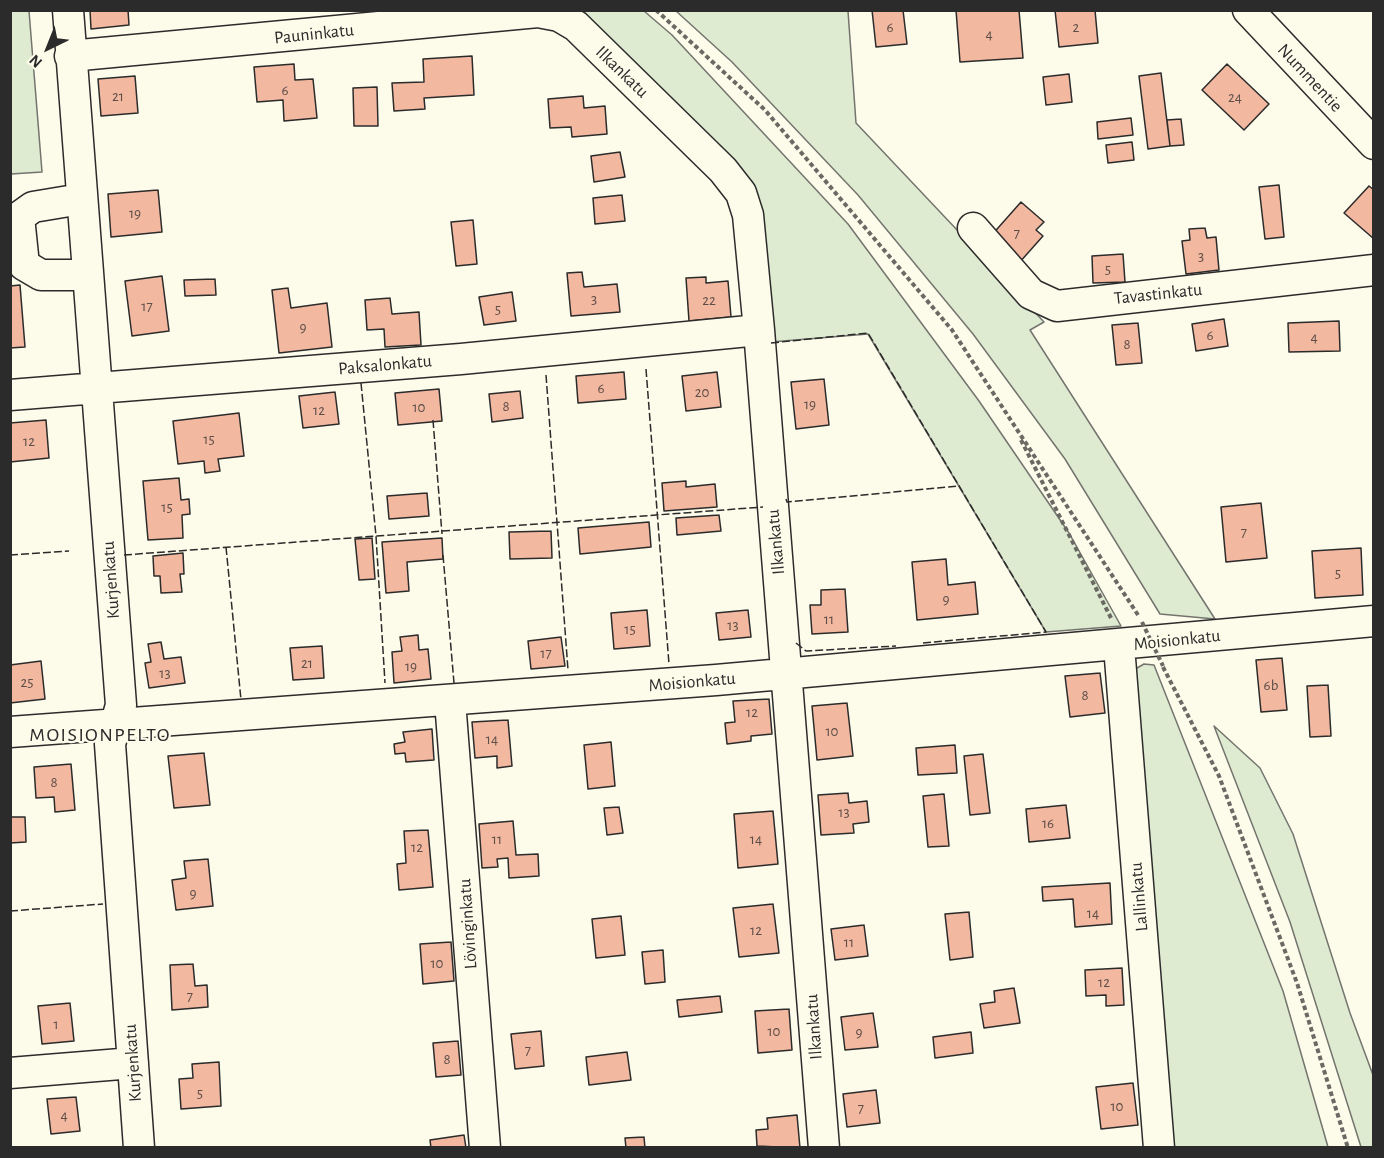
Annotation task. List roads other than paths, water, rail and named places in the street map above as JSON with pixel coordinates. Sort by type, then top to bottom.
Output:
[{"type":"street","name":"Kurjenkatu","points":[[68,10],[121,705],[110,744],[139,1148]]},
{"type":"street","name":"Nummentie","points":[[1248,10],[1374,144]]},
{"type":"street","name":"Pauninkatu","points":[[70,56],[538,12],[559,16]]},
{"type":"street","name":"Ilkankatu","points":[[559,16],[576,26],[723,170],[741,193],[748,215],[824,1148]]},
{"type":"street","points":[[81,199],[33,207],[19,217],[24,265],[40,275],[87,275]]},
{"type":"street","name":"Tavastinkatu","points":[[973,228],[1031,294],[1057,306],[1374,270]]},
{"type":"street","name":"Paksalonkatu","points":[[10,395],[449,360],[759,330]]},
{"type":"street","name":"Moisionkatu","points":[[10,732],[450,701],[786,673],[1129,637],[1374,621]]},
{"type":"street","name":"Lallinkatu","points":[[1129,637],[1159,1148]]},
{"type":"street","name":"Lövinginkatu","points":[[450,701],[485,1148]]},
{"type":"street","points":[[10,1073],[133,1063]]},
{"type":"district","name":"MOISIONPELTO","points":[[100,735]]}]
